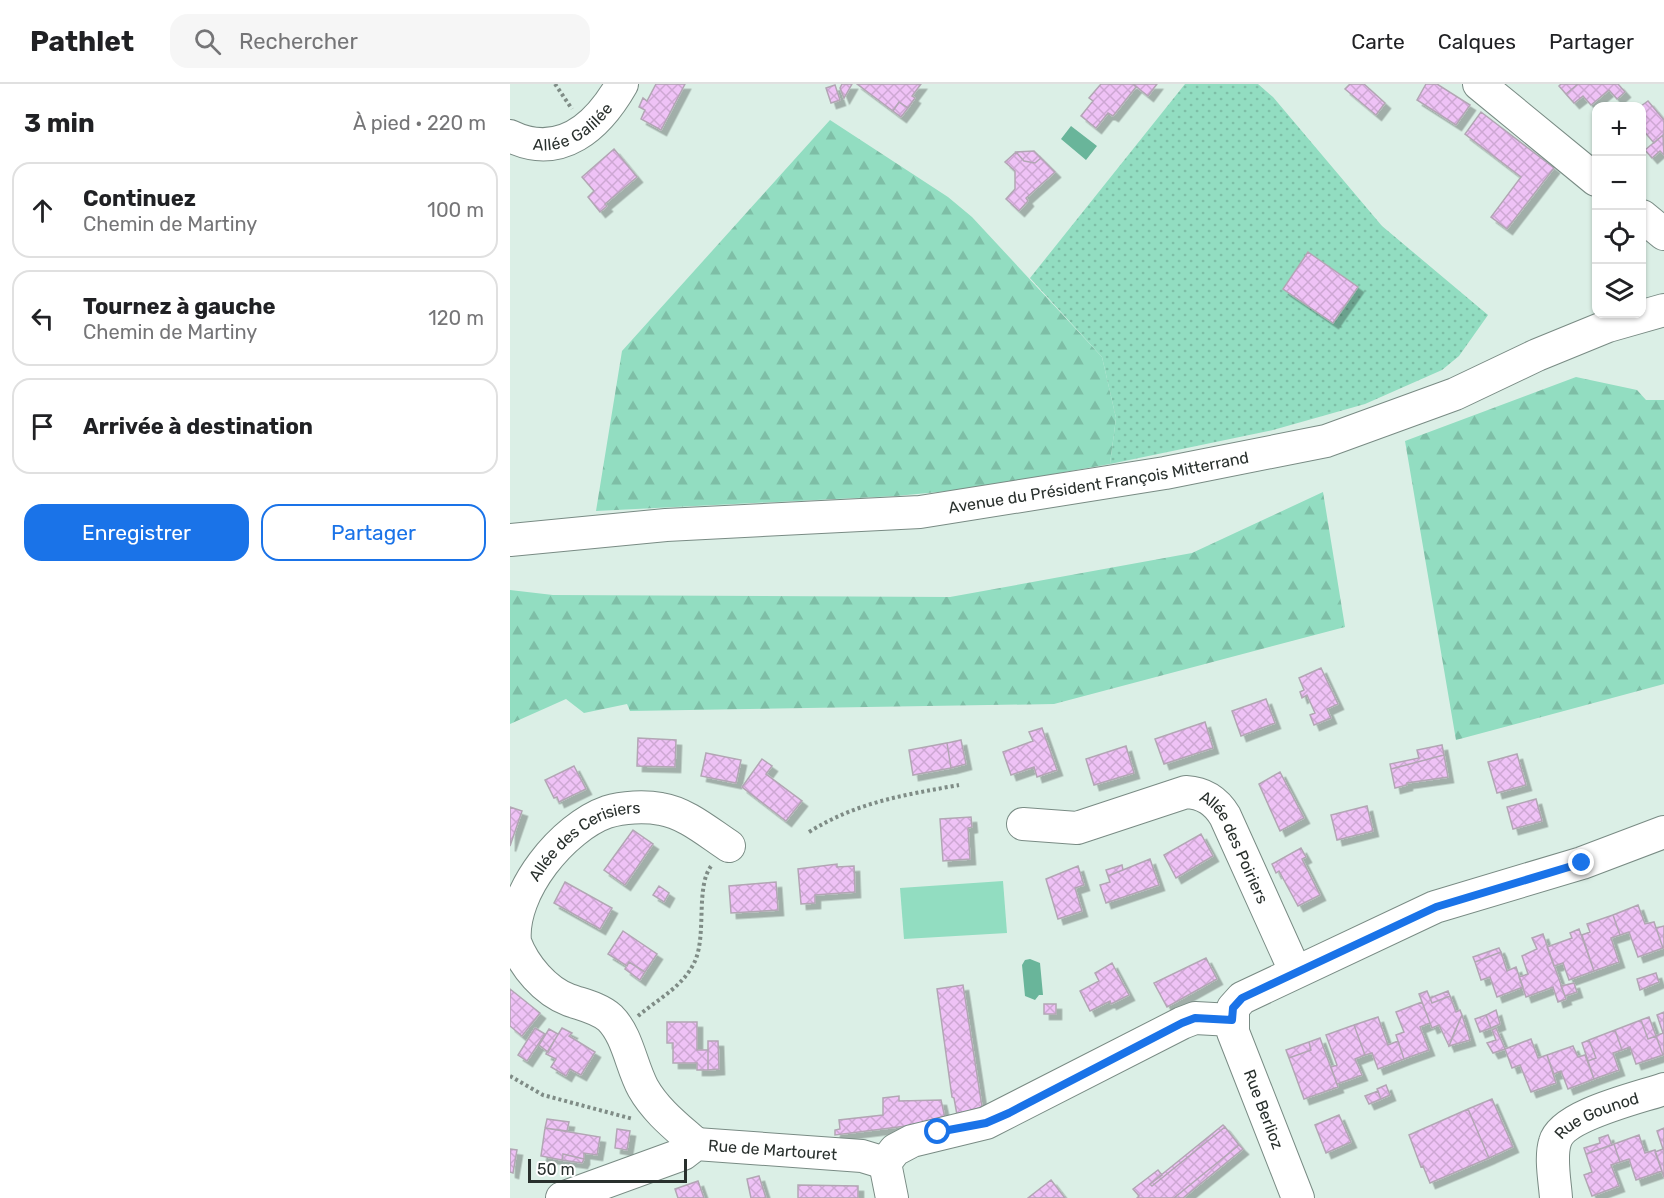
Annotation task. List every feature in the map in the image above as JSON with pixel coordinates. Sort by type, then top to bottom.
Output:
[{"type":"street","name":"Allée Galilée","points":[[510,136],[543,144],[577,135],[593,125],[611,103],[622,84]]},
{"type":"street","points":[[1479,84],[1592,177]]},
{"type":"street","points":[[1646,220],[1664,234]]},
{"type":"street","name":"Avenue du Président François Mitterrand","points":[[510,540],[666,525],[920,512],[1165,473],[1326,441],[1455,394],[1537,355],[1608,326],[1664,310]]},
{"type":"street","name":"Allée des Poiriers","points":[[1023,824],[1077,828],[1186,792],[1199,793],[1219,806],[1225,816],[1295,971]]},
{"type":"street","name":"Allée des Cerisiers","points":[[696,1144],[658,1110],[643,1087],[618,1030],[603,1013],[566,999],[552,990],[522,959],[514,939],[512,919],[517,898],[530,873],[552,849],[587,821],[608,812],[631,808],[662,809],[687,819],[729,846]]},
{"type":"street","points":[[892,1198],[885,1163],[895,1150],[912,1141],[986,1123],[1195,1018],[1232,1020],[1233,1008],[1242,998],[1295,971],[1436,907],[1582,863],[1664,832]]},
{"type":"street","name":"Rue Berlioz","points":[[1232,1020],[1233,1032],[1298,1198]]},
{"type":"street","name":"Rue Gounod","points":[[1556,1198],[1554,1143],[1562,1129],[1578,1119],[1664,1089]]},
{"type":"street","name":"Rue de Martouret","points":[[562,1198],[683,1154],[696,1144],[862,1156],[885,1163]]},
{"type":"path","points":[[809,832],[836,815],[862,806],[959,785]]},
{"type":"path","points":[[618,1030],[670,992],[684,978],[695,961],[701,940],[705,881],[709,868],[729,846]]},
{"type":"path","points":[[510,1076],[543,1095],[664,1126],[672,1122]]},
{"type":"green space","points":[[1185,84],[1258,84],[1273,97],[1382,226],[1488,315],[1459,356],[1442,370],[1365,404],[1273,430],[1110,464],[1116,418],[1102,357],[1030,278]]},
{"type":"green space","points":[[830,120],[948,197],[972,217],[1102,357],[1116,418],[1110,464],[970,489],[896,496],[596,511],[622,351]]},
{"type":"green space","points":[[1576,377],[1637,390],[1646,400],[1664,400],[1664,684],[1456,740],[1405,441]]},
{"type":"green space","points":[[1323,492],[1345,627],[1054,704],[630,711],[627,704],[584,713],[566,699],[510,724],[510,590],[553,595],[950,597],[1192,553]]},
{"type":"green space","points":[[1003,881],[1007,933],[904,939],[900,888]]},
{"type":"shaded area","points":[[1071,126],[1097,146],[1086,160],[1061,139]]},
{"type":"shaded area","points":[[1030,959],[1040,963],[1043,995],[1039,995],[1035,1000],[1025,996],[1022,965],[1025,960]]},
{"type":"building","points":[[656,84],[685,84],[661,130],[641,119],[645,110],[639,107],[643,98],[647,101]]},
{"type":"building","points":[[842,84],[852,84],[844,98],[840,88]]},
{"type":"building","points":[[857,84],[921,84],[912,96],[915,98],[908,108],[899,102],[893,111]]},
{"type":"building","points":[[1101,84],[1133,84],[1136,87],[1113,116],[1108,113],[1096,128],[1081,116],[1093,101],[1089,98]]},
{"type":"building","points":[[1133,84],[1157,84],[1148,96]]},
{"type":"building","points":[[1350,84],[1364,84],[1385,103],[1376,115],[1345,89]]},
{"type":"building","points":[[1426,84],[1437,84],[1470,105],[1456,125],[1417,100]]},
{"type":"building","points":[[1578,84],[1566,94],[1559,86]]},
{"type":"building","points":[[1578,84],[1618,84],[1625,92],[1617,99],[1609,90],[1591,105],[1583,96],[1574,103],[1566,94]]},
{"type":"building","points":[[835,85],[840,100],[831,103],[826,88]]},
{"type":"building","points":[[1648,101],[1664,120],[1664,134],[1654,143],[1646,134],[1646,102]]},
{"type":"building","points":[[899,102],[908,108],[901,117],[893,111]]},
{"type":"building","points":[[1481,112],[1554,168],[1507,229],[1491,217],[1521,177],[1465,134]]},
{"type":"building","points":[[1663,135],[1664,155],[1660,151],[1652,158],[1646,149]]},
{"type":"building","points":[[614,149],[637,177],[605,204],[607,206],[600,212],[588,197],[594,191],[582,177]]},
{"type":"building","points":[[1034,151],[1041,158],[1035,163],[1024,161],[1016,152]]},
{"type":"building","points":[[1016,152],[1024,161],[1035,163],[1041,158],[1055,172],[1026,198],[1028,201],[1019,211],[1006,199],[1015,189],[1015,171],[1005,162]]},
{"type":"building","points":[[1308,252],[1358,287],[1333,323],[1283,289]]},
{"type":"building","points":[[1321,668],[1338,704],[1327,709],[1331,718],[1314,725],[1310,715],[1315,713],[1307,695],[1302,698],[1300,692],[1304,690],[1299,678]]},
{"type":"building","points":[[1266,699],[1275,723],[1241,736],[1232,711]]},
{"type":"building","points":[[1205,722],[1213,748],[1164,764],[1155,739]]},
{"type":"building","points":[[1042,728],[1057,770],[1037,777],[1034,767],[1011,775],[1003,752],[1033,741],[1029,732]]},
{"type":"building","points":[[638,738],[676,740],[675,767],[637,766]]},
{"type":"building","points":[[961,740],[966,764],[951,768],[947,743]]},
{"type":"building","points":[[947,743],[951,768],[913,775],[909,750]]},
{"type":"building","points":[[1442,745],[1444,755],[1391,769],[1390,764],[1419,758],[1417,750]]},
{"type":"building","points":[[1126,746],[1134,773],[1094,785],[1086,759]]},
{"type":"building","points":[[706,753],[741,760],[736,783],[701,776]]},
{"type":"building","points":[[1517,754],[1526,785],[1497,793],[1488,762]]},
{"type":"building","points":[[1444,755],[1448,777],[1407,783],[1407,785],[1395,788],[1391,769]]},
{"type":"building","points":[[762,759],[772,766],[766,774],[802,801],[786,821],[742,787]]},
{"type":"building","points":[[574,766],[586,789],[559,802],[557,797],[554,798],[545,780]]},
{"type":"building","points":[[1280,772],[1304,818],[1280,831],[1259,784]]},
{"type":"building","points":[[1536,799],[1542,821],[1513,829],[1507,807]]},
{"type":"building","points":[[1367,806],[1373,831],[1337,840],[1331,815]]},
{"type":"building","points":[[510,807],[522,811],[510,846]]},
{"type":"building","points":[[971,817],[972,827],[968,828],[970,859],[943,861],[940,819]]},
{"type":"building","points":[[633,830],[653,844],[625,885],[604,870]]},
{"type":"building","points":[[1201,834],[1213,856],[1176,878],[1164,855]]},
{"type":"building","points":[[1301,848],[1306,857],[1302,859],[1320,895],[1298,906],[1279,871],[1276,873],[1272,864]]},
{"type":"building","points":[[1150,859],[1159,885],[1106,903],[1100,885],[1110,882],[1108,876]]},
{"type":"building","points":[[837,864],[837,867],[854,866],[855,892],[815,895],[815,903],[801,904],[798,869]]},
{"type":"building","points":[[1122,865],[1123,870],[1108,876],[1106,870]]},
{"type":"building","points":[[1078,866],[1084,885],[1075,888],[1082,911],[1058,919],[1046,879]]},
{"type":"building","points":[[565,882],[612,908],[600,929],[554,903]]},
{"type":"building","points":[[776,882],[778,910],[731,913],[729,886]]},
{"type":"building","points":[[659,886],[669,893],[664,902],[653,895]]},
{"type":"building","points":[[1638,905],[1645,924],[1654,922],[1663,948],[1638,957],[1629,932],[1620,935],[1613,915]]},
{"type":"building","points":[[1613,915],[1620,935],[1611,938],[1619,962],[1594,971],[1582,935],[1590,932],[1587,924]]},
{"type":"building","points":[[1664,926],[1664,947],[1663,948],[1656,928]]},
{"type":"building","points":[[1579,929],[1594,971],[1569,980],[1563,963],[1554,966],[1547,947],[1572,938],[1570,933]]},
{"type":"building","points":[[623,931],[657,954],[645,972],[629,962],[627,966],[608,954]]},
{"type":"building","points":[[1543,934],[1566,999],[1558,1002],[1553,987],[1526,997],[1519,977],[1528,974],[1522,956],[1537,949],[1532,938]]},
{"type":"building","points":[[1499,948],[1501,952],[1475,962],[1473,957]]},
{"type":"building","points":[[1501,952],[1507,971],[1516,967],[1523,987],[1497,997],[1490,977],[1481,980],[1475,962]]},
{"type":"building","points":[[1206,958],[1217,979],[1167,1007],[1154,983]]},
{"type":"building","points":[[629,962],[645,972],[640,980],[625,969]]},
{"type":"building","points":[[1112,963],[1129,995],[1090,1011],[1080,991],[1099,981],[1095,973]]},
{"type":"building","points":[[1656,973],[1659,982],[1640,990],[1637,979]]},
{"type":"building","points":[[1574,983],[1577,992],[1565,996],[1561,986]]},
{"type":"building","points":[[963,985],[982,1107],[957,1115],[952,1097],[937,989]]},
{"type":"building","points":[[510,989],[540,1013],[522,1036],[510,1026]]},
{"type":"building","points":[[1427,991],[1432,1003],[1450,996],[1456,1012],[1460,1010],[1462,1015],[1449,1046],[1439,1025],[1432,1028],[1419,994]]},
{"type":"building","points":[[1448,991],[1450,996],[1432,1003],[1430,998]]},
{"type":"building","points":[[1422,1002],[1430,1023],[1420,1027],[1429,1050],[1404,1059],[1396,1035],[1404,1032],[1396,1012]]},
{"type":"building","points":[[1044,1004],[1056,1004],[1056,1014],[1044,1014]]},
{"type":"building","points":[[1496,1010],[1500,1024],[1491,1028],[1486,1015]]},
{"type":"building","points":[[1664,1012],[1663,1055],[1656,1036],[1663,1033],[1657,1015]]},
{"type":"building","points":[[1462,1015],[1470,1040],[1449,1046],[1454,1033]]},
{"type":"building","points":[[1486,1015],[1491,1028],[1480,1032],[1475,1019]]},
{"type":"building","points":[[1378,1017],[1388,1045],[1398,1041],[1404,1059],[1378,1069],[1372,1053],[1365,1055],[1354,1025]]},
{"type":"building","points":[[1649,1017],[1656,1036],[1648,1039],[1641,1020]]},
{"type":"building","points":[[1641,1020],[1648,1039],[1656,1036],[1663,1055],[1636,1064],[1630,1047],[1622,1050],[1615,1030]]},
{"type":"building","points":[[667,1022],[697,1022],[697,1050],[708,1050],[708,1070],[697,1070],[697,1063],[673,1063],[673,1043],[667,1043]]},
{"type":"building","points":[[1354,1025],[1365,1055],[1355,1059],[1362,1075],[1337,1084],[1331,1067],[1337,1065],[1326,1035]]},
{"type":"building","points":[[535,1028],[545,1034],[527,1061],[518,1055]]},
{"type":"building","points":[[562,1028],[572,1033],[569,1036],[595,1052],[581,1075],[570,1069],[566,1076],[551,1067],[556,1059],[546,1054]]},
{"type":"building","points":[[1496,1028],[1505,1049],[1493,1053],[1487,1043],[1496,1040],[1492,1030]]},
{"type":"building","points":[[549,1029],[558,1034],[548,1052],[539,1045]]},
{"type":"building","points":[[1615,1030],[1622,1050],[1613,1053],[1619,1070],[1594,1079],[1588,1061],[1596,1058],[1589,1040]]},
{"type":"building","points":[[1320,1038],[1338,1087],[1304,1099],[1289,1058],[1311,1050],[1309,1042]]},
{"type":"building","points":[[1531,1039],[1538,1058],[1547,1055],[1556,1083],[1531,1092],[1520,1065],[1512,1068],[1505,1049]]},
{"type":"building","points":[[1589,1040],[1596,1058],[1588,1061],[1582,1043]]},
{"type":"building","points":[[708,1041],[718,1041],[719,1069],[708,1070]]},
{"type":"building","points":[[1309,1042],[1311,1050],[1289,1058],[1286,1050]]},
{"type":"building","points":[[1573,1046],[1578,1057],[1585,1055],[1594,1079],[1568,1089],[1561,1071],[1554,1074],[1547,1055]]},
{"type":"building","points":[[1386,1085],[1390,1095],[1381,1099],[1377,1089]]},
{"type":"building","points":[[1378,1091],[1381,1099],[1369,1104],[1365,1096]]},
{"type":"building","points":[[899,1096],[899,1101],[941,1100],[945,1118],[914,1125],[835,1135],[835,1130],[840,1129],[839,1120],[883,1115],[883,1098]]},
{"type":"building","points":[[1492,1099],[1513,1147],[1489,1158],[1468,1109]]},
{"type":"building","points":[[1468,1109],[1489,1158],[1430,1183],[1423,1166],[1421,1167],[1409,1135]]},
{"type":"building","points":[[1339,1115],[1351,1142],[1326,1153],[1315,1125]]},
{"type":"building","points":[[547,1119],[569,1122],[567,1131],[545,1128]]},
{"type":"building","points":[[1223,1125],[1225,1127],[1152,1186],[1150,1184]]},
{"type":"building","points":[[1225,1127],[1239,1145],[1174,1198],[1137,1198],[1139,1196],[1133,1189],[1158,1170],[1162,1175],[1150,1184],[1152,1186]]},
{"type":"building","points":[[545,1128],[600,1137],[597,1155],[584,1153],[584,1159],[563,1154],[562,1160],[541,1156]]},
{"type":"building","points":[[1664,1128],[1664,1177],[1655,1152],[1663,1149],[1657,1131]]},
{"type":"building","points":[[617,1129],[630,1131],[627,1150],[615,1148]]},
{"type":"building","points":[[1608,1135],[1612,1145],[1586,1154],[1584,1148],[1600,1143],[1599,1138]]},
{"type":"building","points":[[1639,1135],[1645,1153],[1655,1150],[1662,1171],[1636,1180],[1629,1159],[1620,1162],[1614,1144]]},
{"type":"building","points":[[1614,1144],[1620,1162],[1611,1165],[1619,1186],[1592,1196],[1584,1175],[1592,1172],[1586,1154]]},
{"type":"building","points":[[1239,1145],[1243,1149],[1183,1198],[1174,1198]]},
{"type":"building","points":[[510,1149],[517,1150],[513,1173],[510,1172]]},
{"type":"building","points":[[563,1154],[584,1159],[582,1163],[562,1160]]},
{"type":"building","points":[[759,1176],[766,1198],[751,1198],[747,1179]]},
{"type":"building","points":[[1051,1180],[1065,1198],[1028,1198]]},
{"type":"building","points":[[698,1181],[704,1198],[678,1198],[675,1189]]},
{"type":"building","points":[[798,1185],[858,1186],[858,1198],[798,1198]]},
{"type":"route","points":[[938,1132],[986,1123],[1009,1113],[1095,1067],[1195,1018],[1212,1017],[1232,1020],[1233,1008],[1242,998],[1295,971],[1436,907],[1582,863]]}]
